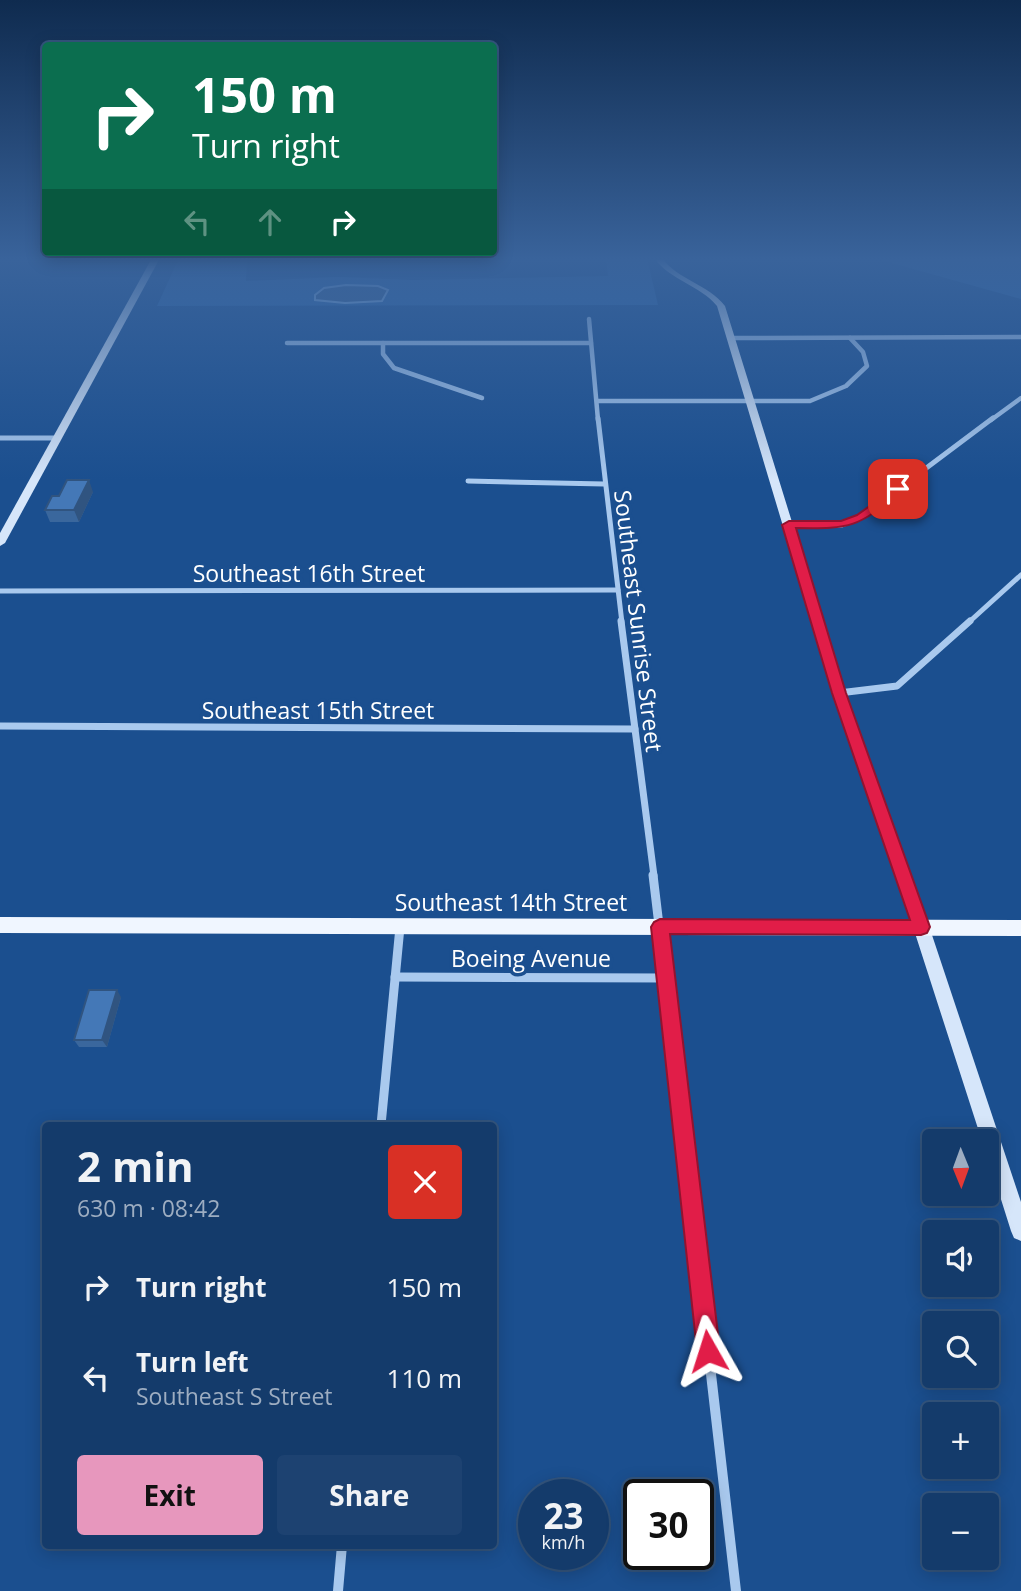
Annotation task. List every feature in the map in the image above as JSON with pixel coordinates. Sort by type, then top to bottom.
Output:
[{"type":"main road","name":"Southeast 14th Street","points":[[0,925],[1021,928]]},
{"type":"street","points":[[0,543],[116,332]]},
{"type":"street","name":"Southeast Sunrise Street","points":[[590,332],[604,484],[660,927],[736,1591]]},
{"type":"street","points":[[730,332],[839,693],[921,927],[1021,1231]]},
{"type":"street","points":[[732,338],[1020,339]]},
{"type":"street","points":[[598,401],[810,401],[846,386],[867,366],[863,352],[850,338]]},
{"type":"street","points":[[287,343],[591,343]]},
{"type":"street","points":[[383,343],[383,354],[394,368],[482,398]]},
{"type":"street","points":[[789,525],[842,525],[861,517],[1021,398]]},
{"type":"street","points":[[0,438],[58,438]]},
{"type":"street","points":[[468,481],[604,484]]},
{"type":"street","points":[[839,693],[897,686],[1021,575]]},
{"type":"street","name":"Southeast 16th Street","points":[[0,591],[618,590]]},
{"type":"street","name":"Southeast 15th Street","points":[[0,726],[635,729]]},
{"type":"street","points":[[381,1122],[400,926]]},
{"type":"street","name":"Boeing Avenue","points":[[395,977],[666,978]]},
{"type":"street","points":[[338,1591],[342,1549]]},
{"type":"building","points":[[67,480],[89,480],[74,510],[45,510],[52,496],[59,496]]},
{"type":"building","points":[[89,990],[117,990],[102,1040],[74,1040]]},
{"type":"route","points":[[708,1351],[660,927],[921,927],[839,693],[789,525],[842,525],[861,517],[898,489]]}]
